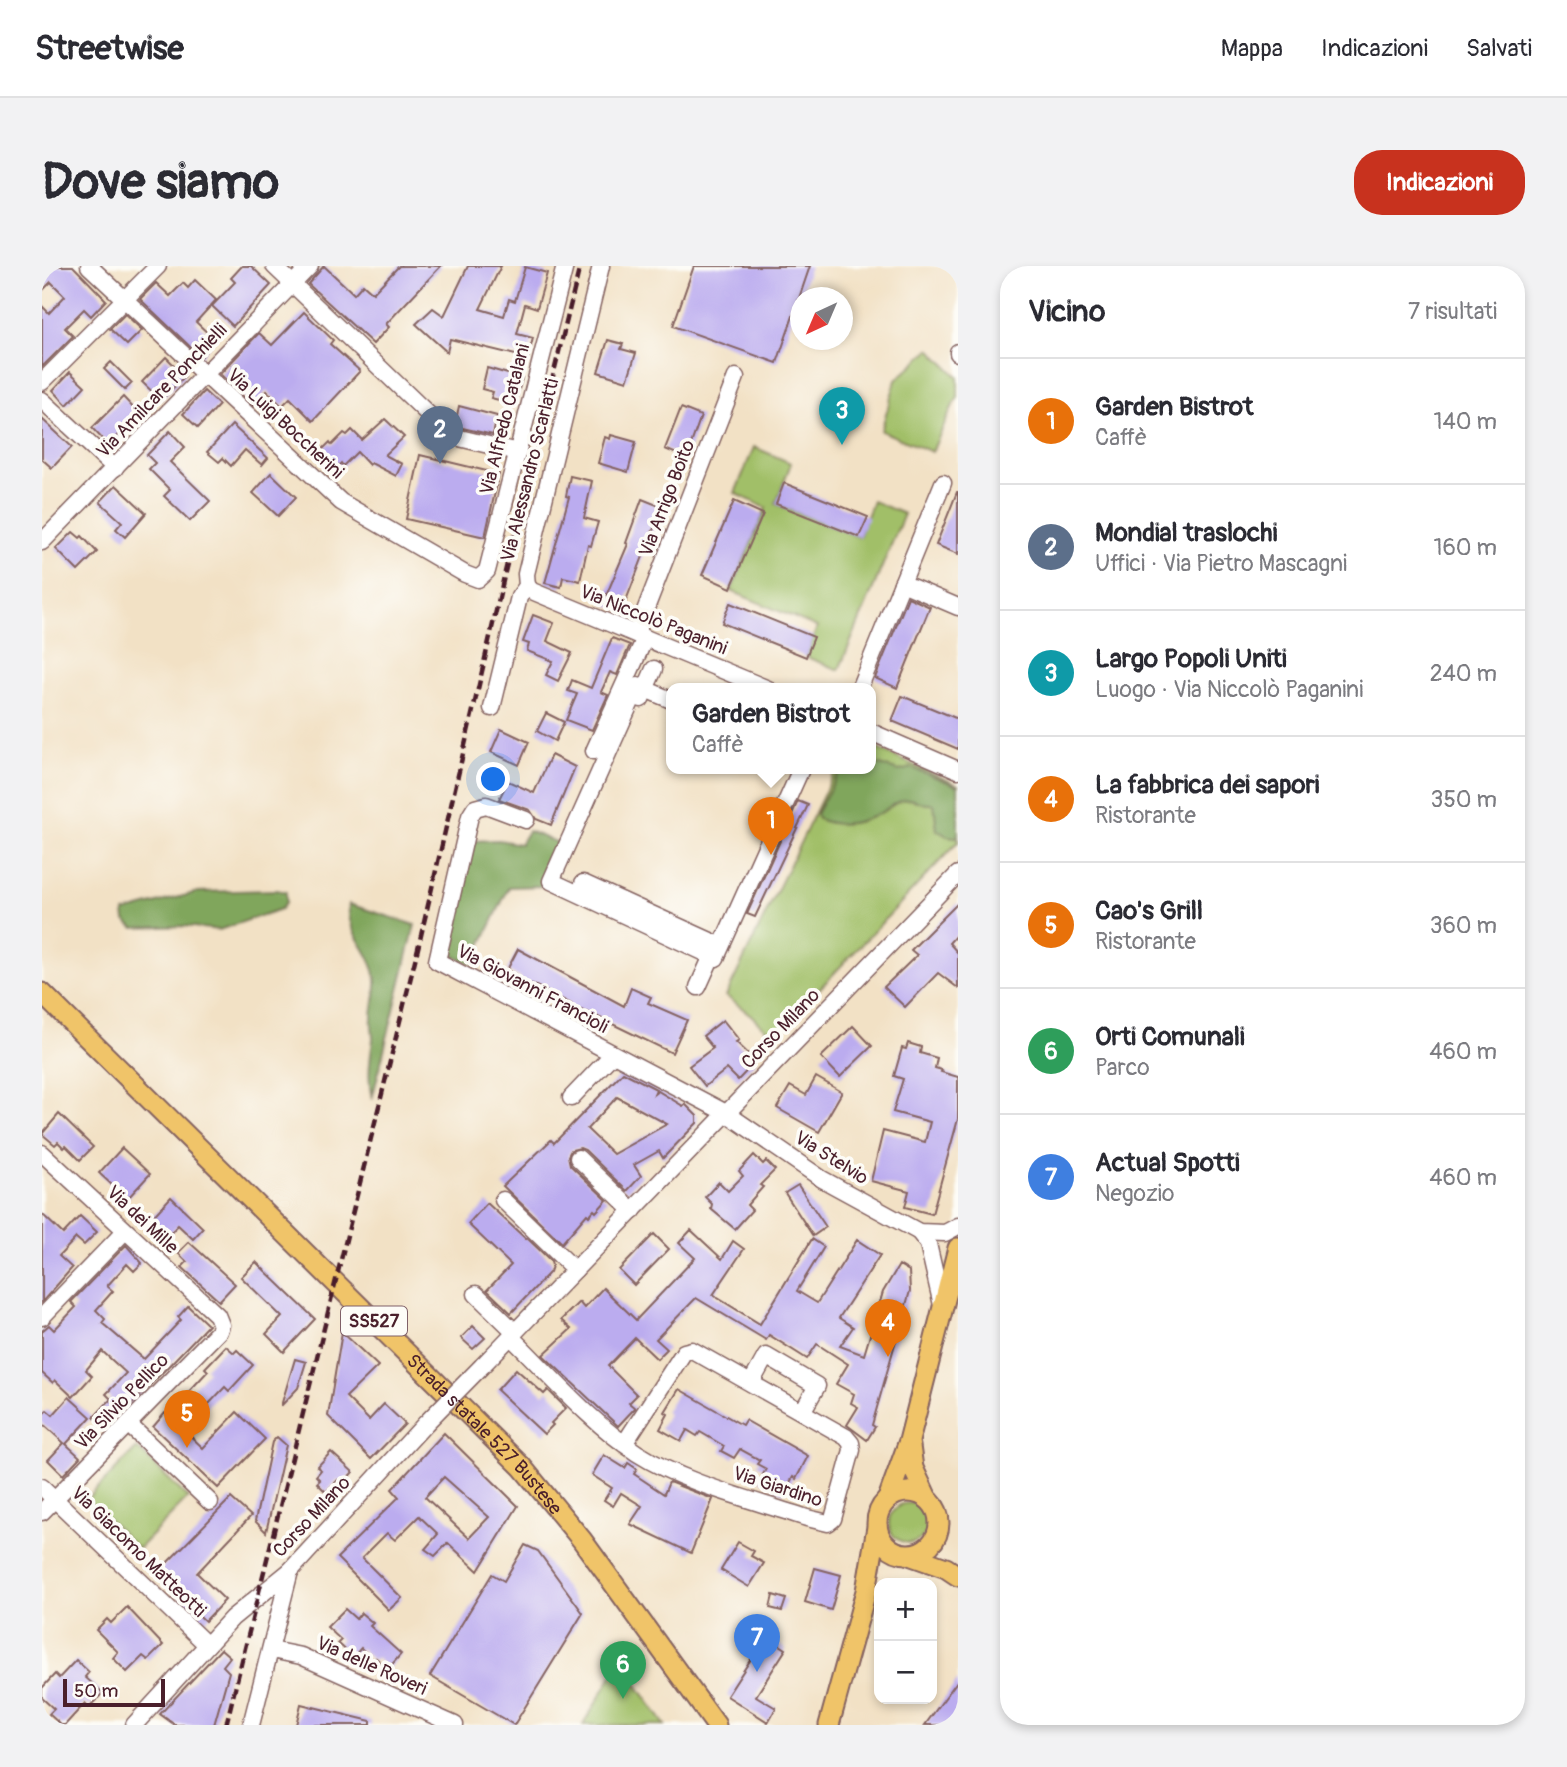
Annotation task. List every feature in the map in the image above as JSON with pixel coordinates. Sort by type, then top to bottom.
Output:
[{"type":"main road","name":"Strada statale 527 Bustese","points":[[42,993],[522,1467],[582,1540],[716,1725]]},
{"type":"main road","points":[[829,1725],[866,1591],[877,1517],[888,1499],[909,1441],[958,1248]]},
{"type":"main road","points":[[909,1441],[913,1468],[927,1498],[934,1505],[944,1547],[958,1574]]},
{"type":"main road","points":[[888,1499],[907,1492],[927,1498]]},
{"type":"main road","points":[[866,1591],[884,1566],[906,1555],[926,1550],[933,1543],[940,1524]]},
{"type":"main road","points":[[877,1527],[880,1538],[887,1546],[958,1574]]},
{"type":"street","name":"Via Luigi Boccherini","points":[[89,266],[341,502],[465,575],[478,579]]},
{"type":"street","points":[[42,382],[158,266]]},
{"type":"street","points":[[274,266],[451,436],[518,452]]},
{"type":"street","name":"Via Amilcare Ponchielli","points":[[42,542],[310,266]]},
{"type":"street","name":"Via Alfredo Catalani","points":[[478,579],[487,571],[565,266]]},
{"type":"street","name":"Via Alessandro Scarlatti","points":[[492,708],[519,597],[527,586],[526,574],[601,266]]},
{"type":"street","name":"Via Arrigo Boito","points":[[594,751],[641,636],[736,377]]},
{"type":"street","points":[[42,400],[115,468]]},
{"type":"street","points":[[861,683],[943,483]]},
{"type":"street","points":[[902,583],[958,607]]},
{"type":"street","name":"Via Niccolò Paganini","points":[[527,586],[532,592],[754,683]]},
{"type":"street","points":[[645,692],[654,669]]},
{"type":"street","points":[[666,703],[638,686],[551,881],[714,950]]},
{"type":"street","points":[[645,692],[666,699]]},
{"type":"street","points":[[876,734],[958,770]]},
{"type":"street","points":[[698,987],[794,774]]},
{"type":"street","points":[[714,950],[716,958],[799,774]]},
{"type":"street","name":"Via Giovanni Francioli","points":[[526,820],[486,805],[475,808],[470,816],[462,847],[437,961],[726,1113]]},
{"type":"street","name":"Corso Milano","points":[[134,1725],[232,1618],[290,1571],[426,1423],[958,874]]},
{"type":"street","name":"Via Giovanni Francioli","points":[[571,1098],[613,1054]]},
{"type":"street","name":"Via Stelvio","points":[[726,1113],[822,1179],[919,1232]]},
{"type":"street","name":"Via dei Mille","points":[[42,1153],[217,1315]]},
{"type":"street","points":[[578,1158],[633,1211]]},
{"type":"street","points":[[503,1200],[575,1270]]},
{"type":"street","points":[[919,1232],[945,1233],[958,1226]]},
{"type":"street","points":[[42,1317],[125,1231]]},
{"type":"street","points":[[919,1232],[928,1244],[943,1306]]},
{"type":"street","points":[[476,1294],[513,1335]]},
{"type":"street","name":"Via Silvio Pellico","points":[[42,1512],[219,1331],[221,1325],[217,1315]]},
{"type":"street","name":"Via Giardino","points":[[513,1335],[624,1444],[640,1455],[683,1475],[828,1523],[836,1513],[852,1450],[846,1437],[692,1350],[684,1352],[624,1444]]},
{"type":"street","points":[[751,1383],[766,1356],[817,1386],[803,1412]]},
{"type":"street","points":[[128,1424],[210,1502]]},
{"type":"street","name":"Via Giacomo Matteotti","points":[[42,1488],[206,1645]]},
{"type":"street","points":[[251,1725],[290,1571]]},
{"type":"street","name":"Via delle Roveri","points":[[271,1650],[300,1656],[455,1725]]},
{"type":"green space","points":[[930,349],[958,377],[958,398],[932,452],[881,431],[896,380]]},
{"type":"green space","points":[[754,447],[791,463],[776,504],[859,537],[873,501],[904,514],[839,670],[806,657],[817,627],[731,591],[766,508],[735,493]]},
{"type":"green space","points":[[876,748],[958,785],[958,842],[774,1037],[726,996],[834,774],[876,774]]},
{"type":"green space","points":[[876,764],[899,771],[912,768],[958,786],[956,837],[947,836],[937,830],[934,804],[911,799],[900,801],[874,816],[842,824],[818,819],[816,814],[838,774],[876,774]]},
{"type":"green space","points":[[528,831],[559,843],[542,886],[509,887],[472,964],[443,952],[470,841],[499,840],[520,844]]},
{"type":"green space","points":[[198,892],[286,892],[286,902],[281,909],[219,930],[184,926],[134,928],[125,920],[124,912]]},
{"type":"green space","points":[[349,904],[415,925],[372,1099],[370,1069],[376,980],[370,960],[351,924]]},
{"type":"green space","points":[[137,1448],[188,1498],[138,1549],[87,1499]]},
{"type":"green space","points":[[909,1503],[923,1509],[929,1523],[923,1537],[909,1543],[895,1537],[889,1523],[895,1509]]},
{"type":"green space","points":[[617,1667],[629,1674],[665,1725],[583,1725]]},
{"type":"building","points":[[51,266],[73,266],[106,300],[91,316],[84,309],[65,328],[73,336],[42,367],[42,306],[49,313],[65,296],[51,282],[42,291],[42,275]]},
{"type":"building","points":[[242,266],[251,266],[271,285],[233,326],[212,306],[235,282],[231,278]]},
{"type":"building","points":[[324,266],[354,294],[363,284],[373,293],[399,266],[441,266],[386,324],[389,327],[373,344],[308,284]]},
{"type":"building","points":[[468,266],[501,266],[480,309],[504,316],[509,299],[515,301],[525,267],[547,273],[537,308],[525,304],[517,334],[533,338],[528,358],[450,339],[447,352],[416,324],[433,308],[444,316]]},
{"type":"building","points":[[694,266],[810,266],[803,287],[790,287],[790,325],[777,363],[673,326]]},
{"type":"building","points":[[195,280],[216,300],[196,322],[214,339],[201,357],[140,299],[156,283],[170,296],[183,283],[188,288]]},
{"type":"building","points":[[304,312],[333,340],[330,344],[360,371],[313,421],[290,398],[282,406],[267,391],[253,406],[220,374],[259,333],[272,345]]},
{"type":"building","points":[[125,314],[142,330],[127,345],[110,329]]},
{"type":"building","points":[[608,340],[623,344],[621,349],[636,353],[627,381],[598,372]]},
{"type":"building","points":[[166,357],[185,376],[161,400],[142,382]]},
{"type":"building","points":[[111,362],[132,383],[125,390],[104,369]]},
{"type":"building","points":[[487,368],[522,378],[515,404],[491,398],[493,392],[482,389]]},
{"type":"building","points":[[70,372],[85,386],[67,405],[53,390]]},
{"type":"building","points":[[204,391],[219,405],[198,428],[183,414]]},
{"type":"building","points":[[123,397],[139,414],[108,445],[92,428]]},
{"type":"building","points":[[459,406],[497,416],[493,435],[458,427],[459,421],[456,420]]},
{"type":"building","points":[[681,408],[701,416],[686,458],[665,449]]},
{"type":"building","points":[[42,419],[72,447],[52,468],[42,459]]},
{"type":"building","points":[[385,419],[404,437],[385,455],[402,464],[396,476],[371,463],[369,465],[357,452],[343,466],[341,463],[332,472],[316,456],[330,442],[332,445],[344,433],[347,435],[352,430],[362,440]]},
{"type":"building","points":[[232,425],[268,458],[262,465],[245,450],[231,466],[223,458],[219,462],[207,452]]},
{"type":"building","points":[[170,431],[185,447],[170,462],[210,501],[190,521],[164,496],[170,490],[149,469],[155,463],[147,455]]},
{"type":"building","points":[[611,435],[636,442],[628,472],[598,463],[605,437],[610,439]]},
{"type":"building","points":[[420,455],[499,474],[485,537],[406,519]]},
{"type":"building","points":[[271,473],[296,497],[278,516],[253,493]]},
{"type":"building","points":[[570,476],[592,481],[584,518],[598,522],[591,546],[588,545],[580,581],[563,577],[561,587],[545,583],[569,497],[566,496]]},
{"type":"building","points":[[784,483],[868,517],[859,537],[776,504]]},
{"type":"building","points":[[116,485],[146,513],[125,537],[116,529],[122,522],[100,502]]},
{"type":"building","points":[[958,492],[958,554],[936,545]]},
{"type":"building","points":[[642,499],[662,507],[622,611],[603,603],[628,544],[626,543]]},
{"type":"building","points":[[734,501],[763,514],[731,588],[702,575]]},
{"type":"building","points":[[73,532],[80,538],[82,536],[97,552],[78,571],[56,549]]},
{"type":"building","points":[[908,597],[930,607],[897,688],[875,678]]},
{"type":"building","points":[[730,603],[814,637],[806,657],[722,623]]},
{"type":"building","points":[[533,615],[554,623],[547,641],[572,653],[558,681],[546,675],[553,661],[527,651],[529,644],[523,642]]},
{"type":"building","points":[[612,638],[630,645],[617,675],[610,672],[601,692],[608,695],[592,730],[566,720],[577,694],[568,691],[572,680],[591,688]]},
{"type":"building","points":[[902,696],[958,719],[958,749],[892,721]]},
{"type":"building","points":[[546,713],[564,722],[555,741],[537,731]]},
{"type":"building","points":[[501,729],[529,742],[519,765],[491,752]]},
{"type":"building","points":[[551,755],[575,767],[551,825],[536,819],[530,810],[499,799],[508,781],[534,793]]},
{"type":"building","points":[[798,801],[808,805],[755,917],[747,914]]},
{"type":"building","points":[[958,903],[958,933],[949,943],[958,953],[958,988],[938,973],[905,1007],[884,987],[917,955],[911,950]]},
{"type":"building","points":[[518,949],[624,1006],[631,988],[651,997],[648,1003],[687,1020],[672,1053],[598,1017],[581,1010],[579,1013],[569,1007],[571,1004],[532,984],[531,987],[521,982],[522,979],[507,970]]},
{"type":"building","points":[[723,1020],[739,1040],[736,1042],[756,1061],[738,1080],[727,1069],[705,1086],[689,1066],[713,1048],[703,1036]]},
{"type":"building","points":[[853,1026],[872,1046],[840,1077],[821,1057]]},
{"type":"building","points":[[908,1043],[921,1047],[920,1053],[937,1058],[935,1068],[958,1077],[958,1119],[932,1214],[905,1207],[909,1191],[871,1181],[883,1131],[925,1142],[930,1122],[893,1112],[903,1079],[894,1076],[902,1048],[906,1049]]},
{"type":"building","points":[[623,1072],[656,1089],[654,1094],[658,1091],[683,1106],[685,1104],[697,1116],[697,1123],[663,1158],[659,1151],[634,1165],[641,1176],[627,1191],[585,1150],[571,1150],[568,1156],[570,1165],[607,1200],[596,1212],[594,1210],[589,1216],[587,1214],[562,1243],[503,1186],[551,1140],[554,1143]],"holes":[[[617,1097],[667,1124],[613,1154],[587,1129]]]},
{"type":"building","points":[[816,1077],[842,1092],[819,1132],[777,1108],[790,1086],[806,1095]]},
{"type":"building","points":[[59,1114],[93,1147],[80,1160],[66,1146],[64,1148],[58,1142],[55,1145],[42,1134]]},
{"type":"building","points":[[122,1148],[150,1174],[127,1199],[99,1173]]},
{"type":"building","points":[[754,1155],[775,1170],[760,1185],[763,1187],[747,1205],[752,1210],[735,1229],[711,1209],[712,1204],[705,1197],[719,1182],[728,1191],[743,1176],[739,1171]]},
{"type":"building","points":[[798,1185],[826,1227],[813,1236],[785,1193]]},
{"type":"building","points":[[171,1197],[203,1228],[193,1239],[178,1225],[164,1240],[147,1223]]},
{"type":"building","points":[[487,1203],[551,1261],[550,1272],[511,1313],[487,1290],[511,1265],[468,1224]]},
{"type":"building","points":[[42,1214],[63,1234],[80,1216],[97,1232],[84,1245],[76,1238],[59,1256],[72,1268],[42,1302]]},
{"type":"building","points":[[691,1230],[722,1259],[733,1241],[744,1249],[713,1295],[760,1324],[812,1239],[824,1247],[797,1291],[817,1303],[857,1240],[880,1255],[839,1318],[853,1327],[840,1346],[864,1355],[883,1292],[899,1265],[909,1271],[910,1291],[872,1425],[875,1427],[867,1440],[847,1425],[858,1407],[851,1403],[854,1394],[836,1384],[848,1364],[817,1344],[807,1359],[769,1335],[766,1340],[696,1298],[656,1339],[667,1349],[657,1359],[635,1338],[608,1366],[637,1395],[629,1403],[635,1408],[618,1426],[543,1355],[571,1329],[561,1320],[579,1302],[584,1308],[603,1288],[636,1320],[695,1258],[679,1243]]},
{"type":"building","points":[[654,1234],[669,1249],[634,1285],[619,1270]]},
{"type":"building","points":[[189,1242],[235,1284],[219,1301],[182,1267],[187,1262],[178,1253]]},
{"type":"building","points":[[126,1245],[142,1263],[134,1271],[127,1264],[107,1286],[113,1291],[96,1310],[105,1319],[102,1323],[144,1359],[181,1320],[178,1317],[188,1306],[208,1325],[107,1430],[94,1417],[111,1399],[106,1394],[126,1373],[102,1351],[86,1370],[92,1376],[73,1397],[55,1380],[53,1383],[42,1373],[42,1331],[49,1325],[54,1330],[76,1307],[71,1302]]},
{"type":"building","points":[[256,1262],[315,1319],[284,1352],[266,1334],[282,1317],[241,1277]]},
{"type":"building","points":[[473,1326],[485,1338],[473,1349],[461,1338]]},
{"type":"building","points":[[342,1332],[378,1366],[346,1397],[369,1420],[384,1404],[405,1424],[371,1459],[328,1416]]},
{"type":"building","points":[[226,1346],[234,1353],[237,1350],[253,1365],[229,1391],[225,1387],[184,1430],[203,1448],[237,1412],[265,1439],[218,1488],[153,1427],[208,1371],[205,1368]]},
{"type":"building","points":[[295,1359],[306,1362],[298,1388],[281,1406]]},
{"type":"building","points":[[516,1369],[544,1394],[548,1390],[566,1408],[544,1434],[497,1390]]},
{"type":"building","points":[[679,1389],[742,1425],[745,1420],[808,1456],[796,1479],[793,1477],[784,1493],[760,1480],[766,1469],[757,1464],[760,1460],[740,1449],[734,1458],[721,1451],[724,1446],[700,1432],[697,1436],[687,1430],[681,1441],[660,1429],[668,1414],[665,1412]]},
{"type":"building","points":[[69,1397],[91,1417],[66,1444],[80,1457],[63,1475],[48,1460],[64,1443],[42,1423],[42,1415],[47,1410],[53,1415]]},
{"type":"building","points":[[444,1433],[518,1506],[478,1571],[448,1543],[435,1556],[425,1549],[438,1534],[419,1516],[395,1540],[387,1533],[362,1558],[402,1598],[389,1610],[337,1558],[399,1497],[392,1489]],"holes":[[[444,1477],[489,1517],[469,1538],[425,1497]]]},
{"type":"building","points":[[277,1437],[286,1445],[266,1532],[255,1521],[272,1442]]},
{"type":"building","points":[[331,1452],[353,1472],[342,1484],[338,1480],[326,1492],[317,1483],[320,1480],[316,1476],[321,1470],[317,1467]]},
{"type":"building","points":[[604,1455],[625,1468],[628,1463],[637,1469],[634,1474],[664,1494],[669,1482],[713,1499],[691,1553],[630,1524],[642,1506],[621,1493],[613,1506],[604,1500],[612,1488],[592,1475]]},
{"type":"building","points":[[231,1498],[251,1516],[197,1573],[225,1600],[205,1621],[156,1574]]},
{"type":"building","points":[[738,1542],[754,1551],[751,1556],[764,1563],[749,1587],[721,1570]]},
{"type":"building","points":[[525,1545],[538,1551],[583,1613],[514,1725],[430,1676],[492,1574],[504,1581]]},
{"type":"building","points":[[815,1568],[841,1575],[831,1610],[805,1602]]},
{"type":"building","points":[[773,1595],[786,1599],[782,1611],[770,1608]]},
{"type":"building","points":[[127,1607],[163,1645],[148,1660],[143,1656],[127,1672],[113,1658],[118,1652],[96,1630],[107,1619],[111,1623]]},
{"type":"building","points":[[345,1609],[356,1619],[361,1613],[373,1623],[370,1626],[401,1654],[388,1669],[376,1658],[373,1661],[361,1648],[353,1657],[338,1643],[341,1640],[327,1627]]},
{"type":"building","points":[[766,1636],[786,1649],[756,1696],[776,1708],[768,1722],[727,1696]]},
{"type":"building","points":[[221,1649],[230,1657],[223,1666],[229,1672],[214,1725],[175,1725],[160,1714]]},
{"type":"building","points":[[76,1660],[89,1672],[85,1677],[103,1693],[89,1707],[85,1703],[65,1725],[61,1725],[49,1714],[54,1709],[42,1698],[42,1688],[55,1674],[59,1678]]},
{"type":"building","points":[[958,1680],[958,1725],[925,1725]]},
{"type":"building","points":[[301,1704],[371,1721],[371,1725],[296,1725]]},
{"type":"railway","points":[[226,1725],[419,944],[505,572],[580,266]]},
{"type":"place","name":"Largo Popoli Uniti","points":[[842,445]]},
{"type":"place","name":"Mondial traslochi","points":[[440,464]]},
{"type":"place","name":"Garden Bistrot","points":[[771,855]]},
{"type":"place","name":"La fabbrica dei sapori","points":[[888,1357]]},
{"type":"place","name":"Cao's Grill","points":[[187,1448]]},
{"type":"place","name":"Actual Spotti","points":[[757,1672]]},
{"type":"place","name":"Orti Comunali","points":[[623,1699]]}]
